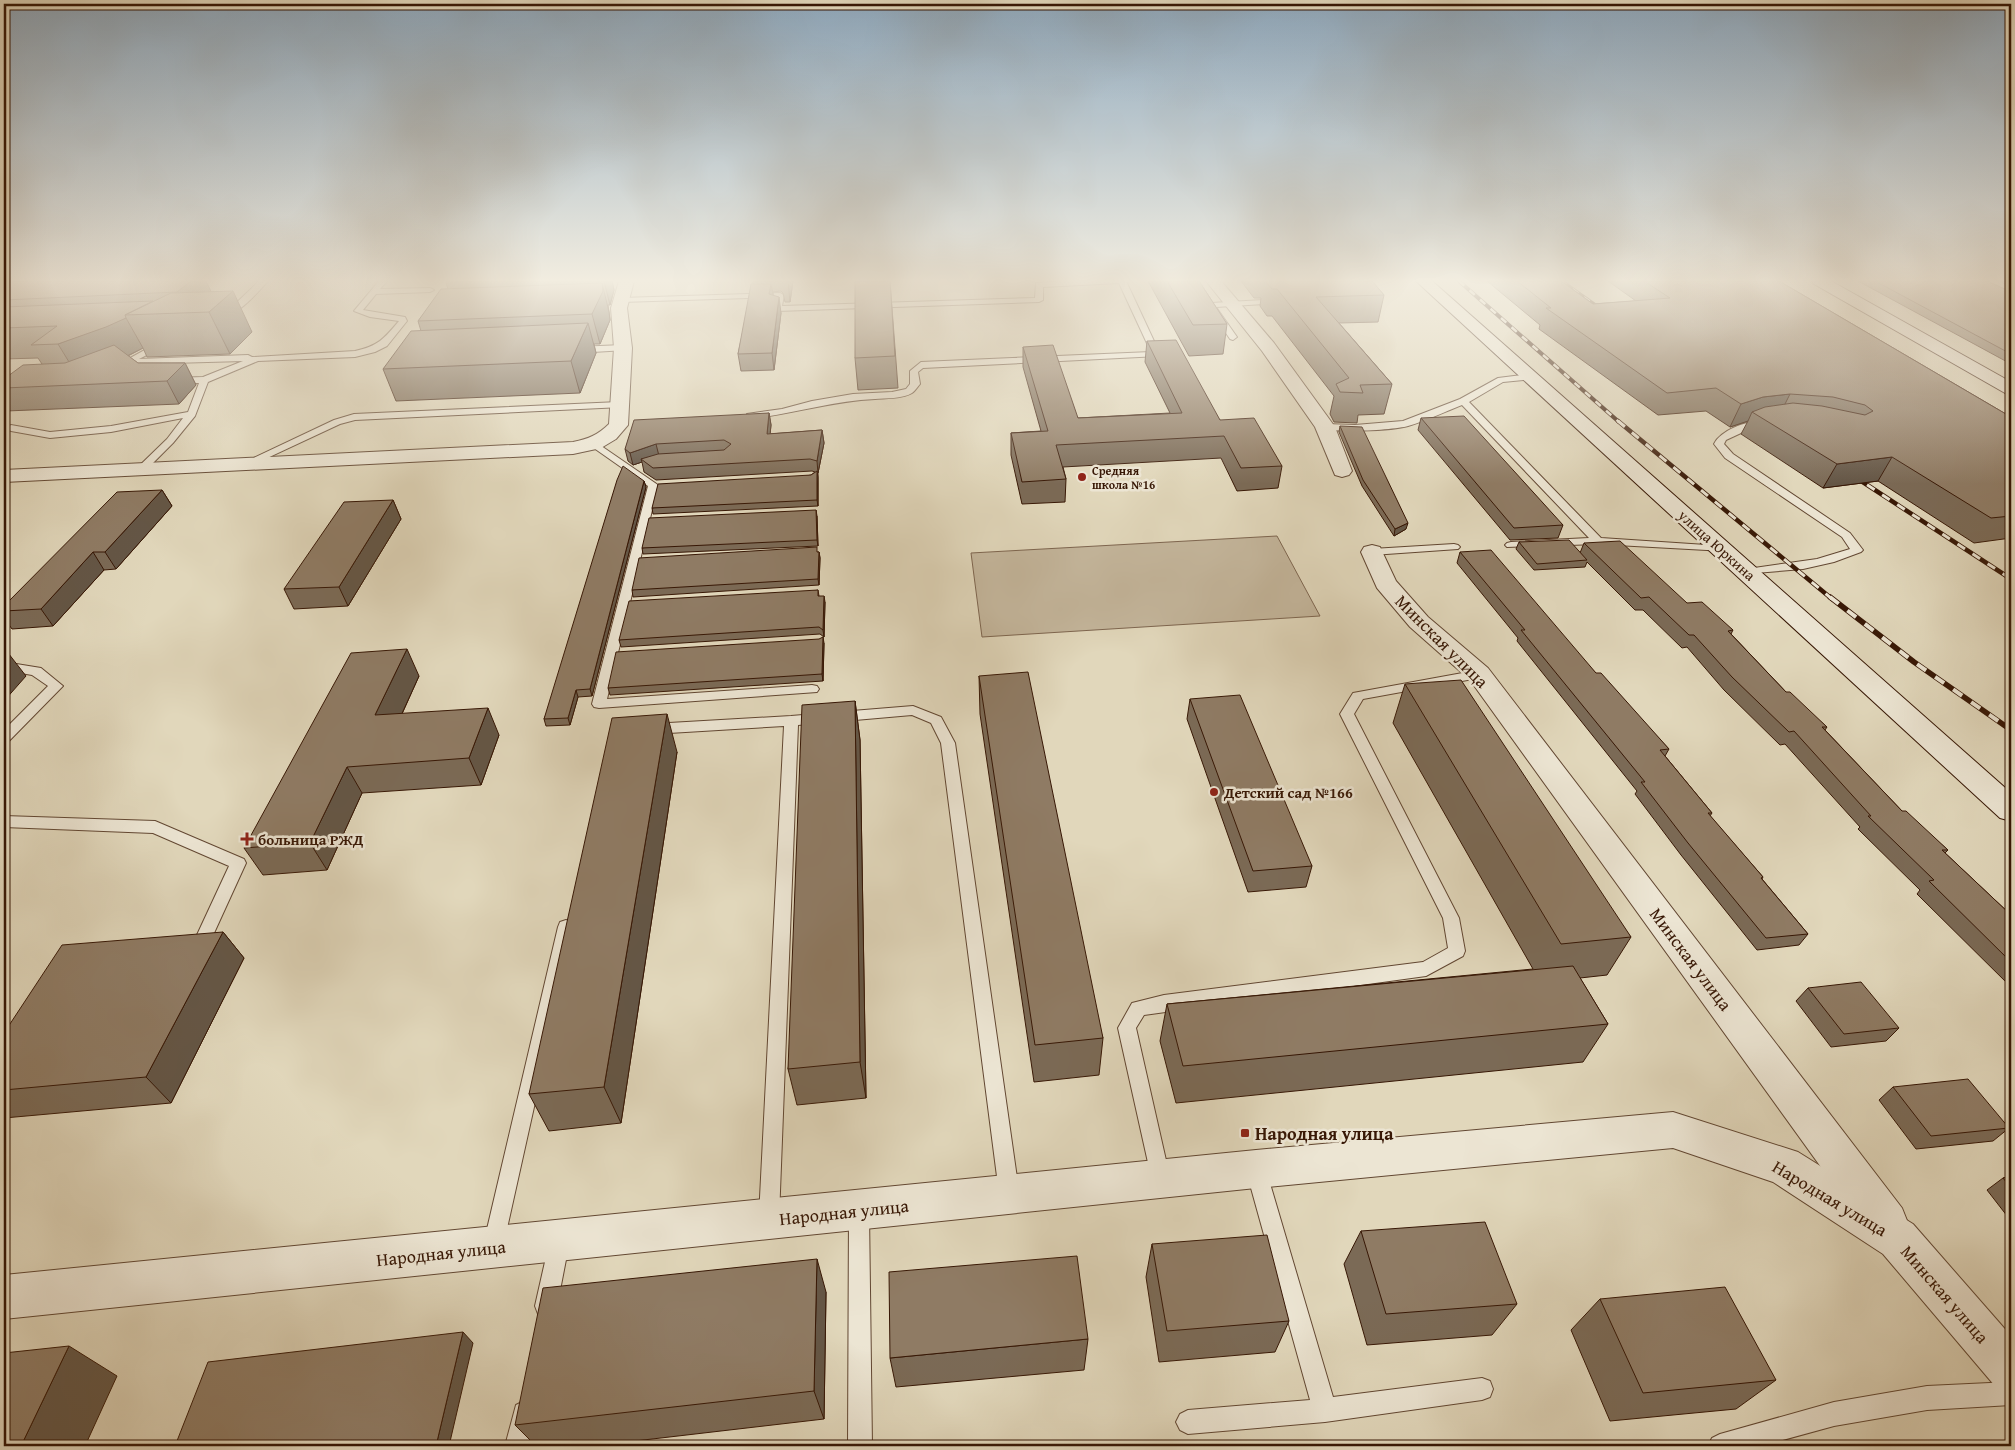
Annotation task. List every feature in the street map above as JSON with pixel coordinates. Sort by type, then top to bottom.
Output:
[{"type":"street","points":[[4,476],[573,448],[594,444],[622,424],[619,405],[623,349]]},
{"type":"street","points":[[1269,349],[1325,427],[1342,471]]},
{"type":"street","name":"улица Юркина","points":[[1499,349],[2011,810]]},
{"type":"street","points":[[1939,349],[2011,389]]},
{"type":"street","name":"Минская улица","points":[[1372,552],[1385,583],[1420,622],[1479,674],[1898,1239],[2011,1370]]},
{"type":"street","name":"Народная улица","points":[[4,1297],[1010,1196],[1256,1169],[1673,1130],[1784,1166],[1898,1239]]},
{"type":"lane","points":[[123,364],[153,349]]},
{"type":"lane","points":[[123,364],[356,354],[375,349]]},
{"type":"lane","points":[[564,351],[610,349]]},
{"type":"lane","points":[[736,418],[782,412],[812,404],[853,397],[892,395],[909,391],[915,384],[914,371],[920,365],[1156,354],[1153,349]]},
{"type":"lane","points":[[168,380],[204,380],[257,358]]},
{"type":"lane","points":[[123,364],[142,374]]},
{"type":"lane","points":[[1325,427],[1356,428],[1405,424],[1463,400],[1501,380],[1531,377]]},
{"type":"lane","points":[[140,470],[170,441],[192,414],[204,380]]},
{"type":"lane","points":[[1463,400],[1598,541]]},
{"type":"lane","points":[[246,464],[336,422],[354,417],[619,405]]},
{"type":"lane","points":[[6,430],[50,435],[111,428],[192,414]]},
{"type":"lane","points":[[1747,572],[1793,567],[1837,558],[1857,550],[1846,535],[1729,456],[1719,444],[1722,438],[1752,424],[1770,421]]},
{"type":"lane","points":[[594,444],[637,469],[658,485],[617,653],[599,704],[812,689]]},
{"type":"lane","points":[[1511,545],[1598,541],[1721,549]]},
{"type":"lane","points":[[1372,552],[1454,547]]},
{"type":"lane","points":[[4,666],[36,671],[56,686],[4,738]]},
{"type":"lane","points":[[1161,1180],[1127,1028],[1138,1008],[1426,969],[1457,951],[1451,918],[1347,714],[1358,696],[1479,674]]},
{"type":"lane","points":[[669,728],[791,721],[913,710],[936,720],[948,743],[1010,1196]]},
{"type":"lane","points":[[768,1220],[791,721]]},
{"type":"lane","points":[[4,821],[155,827],[238,863],[198,951]]},
{"type":"lane","points":[[492,1248],[570,911]]},
{"type":"lane","points":[[1256,1169],[1325,1410]]},
{"type":"lane","points":[[859,1211],[860,1446]]},
{"type":"lane","points":[[541,1329],[559,1241]]},
{"type":"lane","points":[[1188,1422],[1325,1410],[1482,1389]]},
{"type":"lane","points":[[1720,1446],[1834,1414],[1927,1398],[2011,1393]]},
{"type":"lane","points":[[517,1446],[527,1397]]},
{"type":"shaded area","points":[[1277,536],[1320,616],[982,637],[971,553]]},
{"type":"building","points":[[104,349],[119,349],[138,363],[185,363],[167,381],[4,388],[4,379],[23,365],[65,363]]},
{"type":"building","points":[[398,349],[577,349],[571,361],[383,369]]},
{"type":"building","points":[[739,349],[773,349],[772,353],[738,354]]},
{"type":"building","points":[[855,349],[895,349],[895,356],[855,358]]},
{"type":"building","points":[[1023,349],[1054,349],[1078,418],[1182,413],[1151,349],[1181,349],[1220,420],[1254,418],[1282,466],[1241,468],[1224,436],[1056,445],[1066,479],[1022,482],[1011,433],[1048,431]]},
{"type":"building","points":[[1325,349],[1361,349],[1392,384],[1360,385],[1363,393],[1340,392],[1336,384],[1349,378]]},
{"type":"building","points":[[1604,349],[1894,349],[2011,417],[2011,516],[1991,518],[1892,457],[1837,464],[1752,412],[1765,407],[1793,403],[1822,406],[1865,415],[1873,411],[1865,405],[1833,397],[1790,394],[1763,397],[1741,404],[1716,388],[1667,393]]},
{"type":"building","points":[[2001,349],[2011,349],[2011,354]]},
{"type":"building","points":[[769,413],[767,434],[822,430],[817,461],[810,459],[653,468],[641,459],[658,454],[724,450],[731,444],[724,440],[656,444],[630,453],[625,449],[634,420]]},
{"type":"building","points":[[1464,416],[1563,525],[1514,528],[1421,418]]},
{"type":"building","points":[[1340,426],[1362,427],[1408,523],[1395,529],[1363,480]]},
{"type":"building","points":[[623,466],[644,481],[590,689],[576,690],[568,718],[544,719],[617,480]]},
{"type":"building","points":[[817,471],[817,500],[652,508],[658,484],[811,475]]},
{"type":"building","points":[[162,490],[105,552],[93,552],[41,609],[4,611],[4,606],[117,492]]},
{"type":"building","points":[[393,500],[339,587],[284,589],[344,502]]},
{"type":"building","points":[[816,510],[817,540],[642,548],[649,518]]},
{"type":"building","points":[[1569,540],[1587,560],[1537,564],[1519,542]]},
{"type":"building","points":[[1620,541],[1687,603],[1702,602],[1733,630],[1728,631],[1786,692],[1790,692],[1827,727],[1822,727],[1902,811],[1906,811],[1948,850],[1942,850],[2011,915],[2011,962],[1929,881],[1934,880],[1868,816],[1871,816],[1794,731],[1789,732],[1732,677],[1694,635],[1689,635],[1649,597],[1641,598],[1584,543]]},
{"type":"building","points":[[817,547],[817,552],[819,552],[818,579],[632,590],[639,558]]},
{"type":"building","points":[[1491,550],[1596,673],[1601,673],[1669,749],[1660,750],[1712,813],[1708,813],[1763,877],[1761,878],[1808,934],[1766,938],[1641,782],[1645,782],[1521,630],[1525,630],[1460,552]]},
{"type":"building","points":[[818,590],[818,596],[824,596],[823,630],[819,627],[619,640],[629,601]]},
{"type":"building","points":[[823,637],[822,674],[608,688],[616,652],[819,639]]},
{"type":"building","points":[[407,649],[375,715],[488,708],[469,758],[347,767],[310,843],[244,848],[351,653]]},
{"type":"building","points":[[1028,672],[1103,1038],[1035,1045],[979,676]]},
{"type":"building","points":[[1461,680],[1631,937],[1561,944],[1405,684]]},
{"type":"building","points":[[1240,695],[1312,866],[1253,871],[1190,699]]},
{"type":"building","points":[[855,701],[860,1062],[788,1069],[802,705]]},
{"type":"building","points":[[667,714],[604,1087],[529,1094],[612,718]]},
{"type":"building","points":[[223,932],[146,1077],[4,1090],[4,1033],[62,945]]},
{"type":"building","points":[[1573,966],[1608,1024],[1183,1066],[1167,1004]]},
{"type":"building","points":[[1861,982],[1899,1028],[1844,1034],[1808,988]]},
{"type":"building","points":[[1968,1079],[2009,1128],[1931,1136],[1893,1087]]},
{"type":"building","points":[[2011,1176],[2011,1188],[2003,1178]]},
{"type":"building","points":[[1485,1222],[1517,1304],[1386,1314],[1361,1231]]},
{"type":"building","points":[[1267,1235],[1289,1321],[1167,1331],[1152,1244]]},
{"type":"building","points":[[1077,1256],[1088,1339],[890,1358],[889,1272]]},
{"type":"building","points":[[817,1259],[814,1391],[515,1425],[543,1288]]},
{"type":"building","points":[[1725,1287],[1776,1380],[1643,1393],[1600,1299]]},
{"type":"building","points":[[463,1332],[436,1446],[175,1446],[208,1362]]},
{"type":"building","points":[[69,1346],[21,1446],[4,1446],[4,1353]]},
{"type":"railway","points":[[1536,349],[1619,422]]},
{"type":"railway","points":[[1618,421],[1832,599]]},
{"type":"railway","points":[[1852,475],[2011,579]]},
{"type":"railway","points":[[1830,597],[1914,662],[2011,730]]},
{"type":"place","name":"Средняя школа №16","points":[[1082,477]]},
{"type":"place","name":"Детский сад №166","points":[[1214,792]]},
{"type":"place","name":"больница РЖД","points":[[247,839]]},
{"type":"place","name":"Народная улица","points":[[1245,1133]]}]
